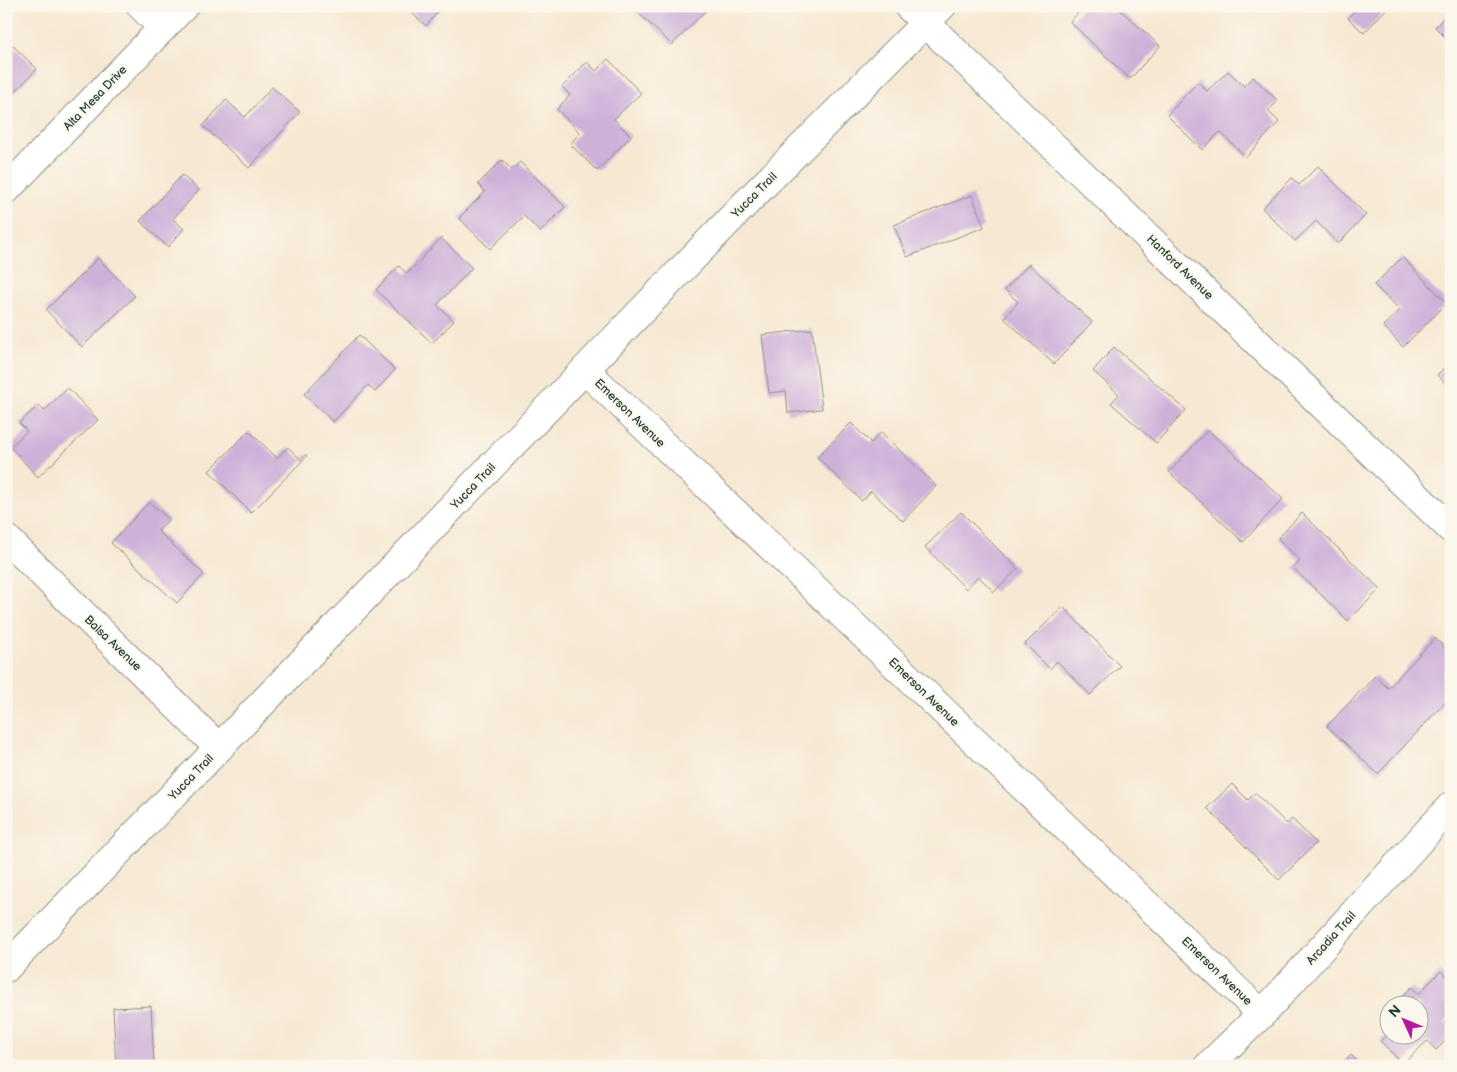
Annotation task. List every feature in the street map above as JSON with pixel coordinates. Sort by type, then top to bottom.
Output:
[{"type":"street","points":[[141,6],[163,28]]},
{"type":"street","name":"Alta Mesa Drive","points":[[6,190],[184,6]]},
{"type":"street","name":"Yucca Trail","points":[[6,968],[745,204],[925,12]]},
{"type":"street","name":"Hanford Avenue","points":[[925,12],[1451,529]]},
{"type":"street","name":"Emerson Avenue","points":[[585,370],[1262,1014]]},
{"type":"street","name":"Balsa Avenue","points":[[6,538],[219,748]]},
{"type":"street","name":"Arcadia Trail","points":[[1208,1066],[1262,1014],[1451,806]]},
{"type":"building","points":[[404,6],[439,6],[441,8],[426,26]]},
{"type":"building","points":[[631,6],[710,6],[672,45]]},
{"type":"building","points":[[1084,6],[1116,6],[1160,46],[1130,79],[1070,22]]},
{"type":"building","points":[[1359,6],[1389,6],[1364,33],[1348,18]]},
{"type":"building","points":[[1451,11],[1451,43],[1435,27]]},
{"type":"building","points":[[6,39],[37,69],[6,101]]},
{"type":"building","points":[[608,59],[641,93],[614,119],[631,136],[597,171],[570,144],[580,133],[557,109],[570,95],[562,87],[587,62],[596,71]]},
{"type":"building","points":[[1228,71],[1244,86],[1253,77],[1278,101],[1268,111],[1279,122],[1246,157],[1220,132],[1202,150],[1167,115],[1198,82],[1207,91]]},
{"type":"building","points":[[272,87],[300,112],[249,168],[203,126],[226,100],[245,117]]},
{"type":"building","points":[[502,160],[512,170],[520,162],[565,207],[540,232],[524,216],[490,249],[459,218],[485,192],[478,184]]},
{"type":"building","points":[[1318,166],[1366,215],[1338,244],[1316,221],[1295,241],[1262,208],[1292,178],[1299,185]]},
{"type":"building","points":[[182,175],[199,190],[173,219],[184,229],[168,247],[140,221]]},
{"type":"building","points":[[972,195],[984,227],[907,257],[894,225]]},
{"type":"building","points":[[441,238],[472,268],[437,305],[454,321],[432,343],[376,290],[399,266],[407,274]]},
{"type":"building","points":[[1402,257],[1447,303],[1403,347],[1383,326],[1400,310],[1374,285]]},
{"type":"building","points":[[98,258],[135,296],[82,347],[46,310]]},
{"type":"building","points":[[1029,264],[1092,322],[1054,364],[1004,318],[1018,302],[1005,290]]},
{"type":"building","points":[[812,329],[822,409],[788,413],[786,391],[769,393],[762,335]]},
{"type":"building","points":[[359,335],[395,370],[375,392],[368,385],[333,422],[304,394]]},
{"type":"building","points":[[1114,347],[1186,410],[1156,443],[1111,403],[1119,394],[1093,371]]},
{"type":"building","points":[[1451,361],[1451,388],[1437,375]]},
{"type":"building","points":[[68,388],[98,420],[38,477],[10,447],[27,431],[19,423],[39,405],[44,411]]},
{"type":"building","points":[[851,423],[871,443],[881,432],[936,486],[903,521],[871,491],[862,501],[817,457]]},
{"type":"building","points":[[1208,430],[1283,499],[1243,542],[1169,472]]},
{"type":"building","points":[[249,431],[277,458],[288,447],[301,460],[305,455],[307,456],[251,513],[209,471]]},
{"type":"building","points":[[149,502],[169,519],[158,531],[204,574],[177,603],[111,543]]},
{"type":"building","points":[[961,512],[1018,569],[994,592],[978,576],[966,589],[925,547]]},
{"type":"building","points":[[1302,513],[1380,589],[1348,621],[1293,568],[1300,561],[1278,538]]},
{"type":"building","points":[[1063,607],[1120,666],[1090,695],[1057,661],[1050,669],[1025,644]]},
{"type":"building","points":[[1435,638],[1451,653],[1451,696],[1378,774],[1327,726],[1375,676],[1388,688]]},
{"type":"building","points":[[1232,784],[1248,800],[1255,793],[1287,824],[1292,819],[1316,843],[1279,880],[1207,808]]},
{"type":"building","points":[[1441,971],[1451,981],[1451,1016],[1444,1023],[1451,1029],[1451,1035],[1436,1050],[1430,1044],[1430,994],[1418,994]]},
{"type":"building","points":[[1412,987],[1418,994],[1404,994]]},
{"type":"building","points":[[151,1006],[154,1066],[116,1066],[113,1008]]},
{"type":"building","points":[[1383,1044],[1424,1044],[1403,1064]]},
{"type":"building","points":[[1351,1055],[1362,1066],[1339,1066]]}]
